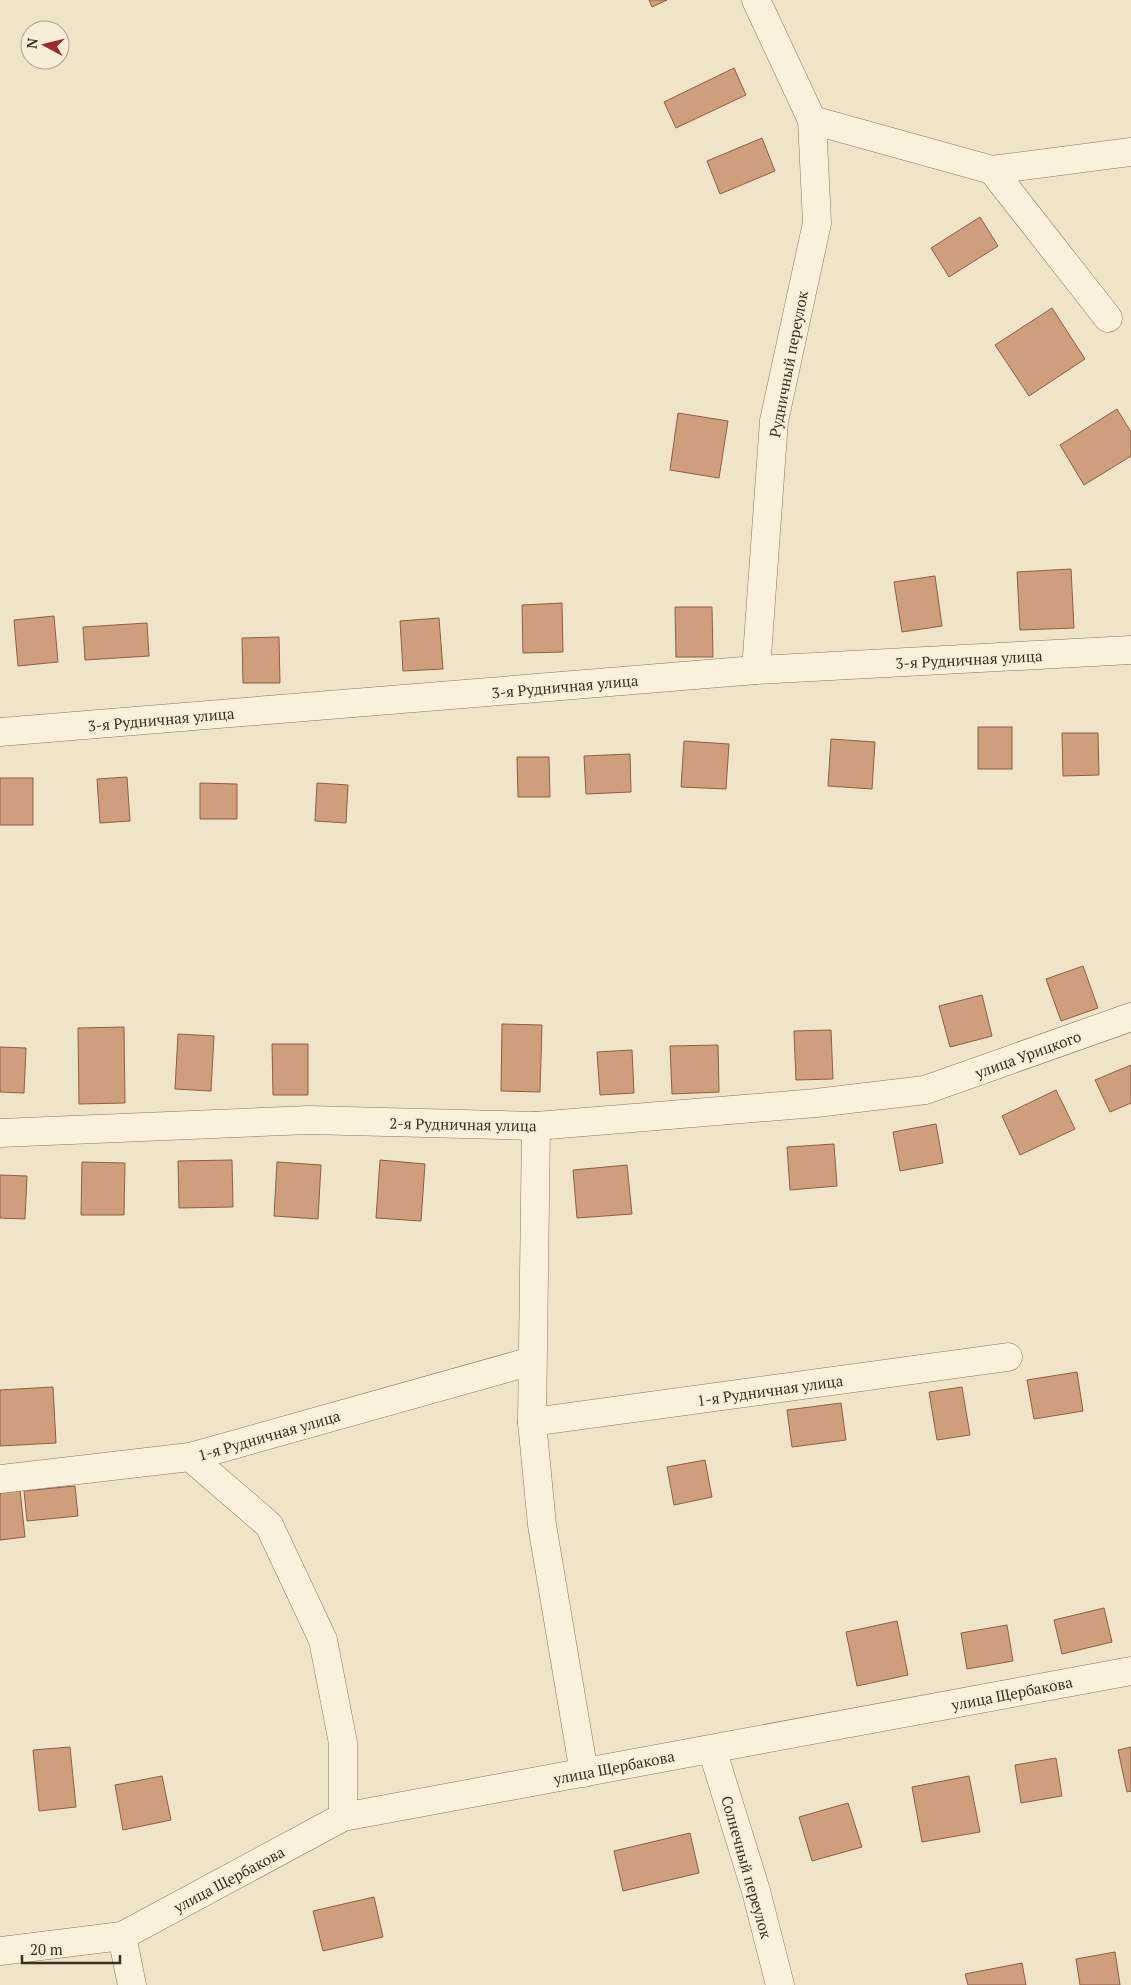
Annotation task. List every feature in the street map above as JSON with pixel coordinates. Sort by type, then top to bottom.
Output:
[{"type":"street","name":"Рудничный переулок","points":[[756,0],[812,120],[818,223],[774,421],[756,670]]},
{"type":"street","points":[[812,120],[992,170],[1131,152]]},
{"type":"street","points":[[992,170],[1108,318]]},
{"type":"street","name":"3-я Рудничная улица","points":[[0,732],[756,670],[1131,650]]},
{"type":"street","name":"улица Урицкого","points":[[925,1090],[1131,1017]]},
{"type":"street","name":"2-я Рудничная улица","points":[[0,1132],[309,1120],[536,1126],[816,1103],[925,1090]]},
{"type":"street","points":[[536,1126],[532,1422],[542,1525],[584,1773]]},
{"type":"street","name":"1-я Рудничная улица","points":[[532,1422],[1008,1357]]},
{"type":"street","name":"1-я Рудничная улица","points":[[0,1478],[190,1457],[532,1361]]},
{"type":"street","points":[[190,1457],[269,1525],[323,1640],[343,1743],[343,1817]]},
{"type":"street","name":"улица Щербакова","points":[[0,1951],[122,1936],[343,1817],[1131,1671]]},
{"type":"street","name":"Солнечный переулок","points":[[712,1749],[756,1891],[780,1985]]},
{"type":"street","points":[[122,1936],[132,1985]]},
{"type":"building","points":[[649,0],[667,0],[652,7]]},
{"type":"building","points":[[734,68],[746,95],[676,128],[664,102]]},
{"type":"building","points":[[762,138],[775,171],[720,194],[707,161]]},
{"type":"building","points":[[980,217],[998,246],[949,277],[931,248]]},
{"type":"building","points":[[1052,308],[1085,359],[1029,396],[995,345]]},
{"type":"building","points":[[1117,409],[1131,432],[1131,456],[1084,485],[1060,445]]},
{"type":"building","points":[[678,413],[728,421],[719,478],[670,470]]},
{"type":"building","points":[[1071,569],[1074,628],[1020,630],[1017,572]]},
{"type":"building","points":[[935,576],[942,626],[902,632],[894,582]]},
{"type":"building","points":[[562,603],[563,652],[523,653],[522,605]]},
{"type":"building","points":[[675,607],[712,607],[713,657],[676,657]]},
{"type":"building","points":[[54,616],[58,662],[18,666],[14,620]]},
{"type":"building","points":[[439,618],[443,669],[403,671],[400,621]]},
{"type":"building","points":[[147,623],[149,656],[85,660],[83,627]]},
{"type":"building","points":[[279,637],[280,683],[243,683],[242,638]]},
{"type":"building","points":[[978,727],[1012,727],[1012,769],[978,769]]},
{"type":"building","points":[[1062,733],[1098,733],[1099,775],[1063,776]]},
{"type":"building","points":[[831,739],[875,742],[872,789],[828,786]]},
{"type":"building","points":[[684,741],[729,744],[726,789],[681,787]]},
{"type":"building","points":[[630,754],[631,792],[586,794],[584,756]]},
{"type":"building","points":[[517,757],[549,757],[550,797],[518,797]]},
{"type":"building","points":[[127,777],[130,821],[100,823],[97,779]]},
{"type":"building","points":[[0,778],[33,778],[33,825],[0,825]]},
{"type":"building","points":[[200,783],[237,784],[237,819],[200,819]]},
{"type":"building","points":[[317,783],[348,785],[346,823],[315,821]]},
{"type":"building","points":[[1083,966],[1098,1008],[1061,1021],[1046,979]]},
{"type":"building","points":[[982,995],[992,1036],[950,1047],[939,1006]]},
{"type":"building","points":[[502,1024],[542,1025],[540,1092],[501,1091]]},
{"type":"building","points":[[124,1027],[125,1103],[79,1104],[78,1028]]},
{"type":"building","points":[[831,1030],[833,1079],[796,1080],[794,1031]]},
{"type":"building","points":[[178,1034],[214,1036],[211,1091],[175,1089]]},
{"type":"building","points":[[272,1044],[308,1044],[308,1095],[273,1095]]},
{"type":"building","points":[[718,1045],[719,1092],[672,1094],[670,1046]]},
{"type":"building","points":[[0,1047],[26,1048],[24,1093],[0,1092]]},
{"type":"building","points":[[632,1050],[634,1093],[600,1095],[597,1052]]},
{"type":"building","points":[[1131,1065],[1131,1103],[1110,1112],[1095,1080]]},
{"type":"building","points":[[1056,1090],[1075,1129],[1020,1155],[1002,1116]]},
{"type":"building","points":[[936,1124],[943,1163],[900,1171],[893,1132]]},
{"type":"building","points":[[834,1144],[837,1186],[790,1190],[787,1147]]},
{"type":"building","points":[[232,1160],[233,1207],[179,1208],[178,1161]]},
{"type":"building","points":[[380,1160],[425,1164],[421,1221],[376,1218]]},
{"type":"building","points":[[82,1162],[125,1163],[124,1215],[81,1215]]},
{"type":"building","points":[[277,1162],[321,1165],[318,1219],[274,1216]]},
{"type":"building","points":[[627,1165],[632,1214],[577,1218],[573,1170]]},
{"type":"building","points":[[0,1175],[27,1176],[25,1219],[0,1218]]},
{"type":"building","points":[[1077,1372],[1083,1411],[1034,1419],[1027,1380]]},
{"type":"building","points":[[53,1387],[56,1443],[0,1446],[0,1390]]},
{"type":"building","points":[[962,1387],[970,1435],[937,1440],[929,1392]]},
{"type":"building","points":[[841,1403],[846,1440],[792,1447],[787,1410]]},
{"type":"building","points":[[705,1460],[712,1497],[674,1505],[667,1467]]},
{"type":"building","points":[[75,1486],[78,1516],[27,1521],[24,1491]]},
{"type":"building","points":[[20,1490],[25,1537],[0,1540],[0,1493]]},
{"type":"building","points":[[1104,1608],[1112,1642],[1062,1654],[1054,1620]]},
{"type":"building","points":[[897,1621],[908,1675],[857,1686],[846,1632]]},
{"type":"building","points":[[1007,1625],[1013,1661],[967,1669],[961,1633]]},
{"type":"building","points":[[70,1747],[76,1807],[39,1811],[33,1750]]},
{"type":"building","points":[[1131,1747],[1131,1791],[1127,1792],[1118,1750]]},
{"type":"building","points":[[1056,1758],[1062,1796],[1021,1803],[1015,1765]]},
{"type":"building","points":[[162,1776],[171,1820],[123,1830],[115,1785]]},
{"type":"building","points":[[969,1776],[980,1832],[922,1842],[912,1787]]},
{"type":"building","points":[[848,1803],[862,1847],[812,1861],[799,1817]]},
{"type":"building","points":[[690,1833],[699,1873],[623,1891],[614,1851]]},
{"type":"building","points":[[374,1897],[383,1937],[323,1951],[313,1911]]},
{"type":"building","points":[[1115,1952],[1120,1985],[1080,1985],[1076,1959]]},
{"type":"building","points":[[1022,1963],[1026,1985],[968,1985],[965,1974]]}]
